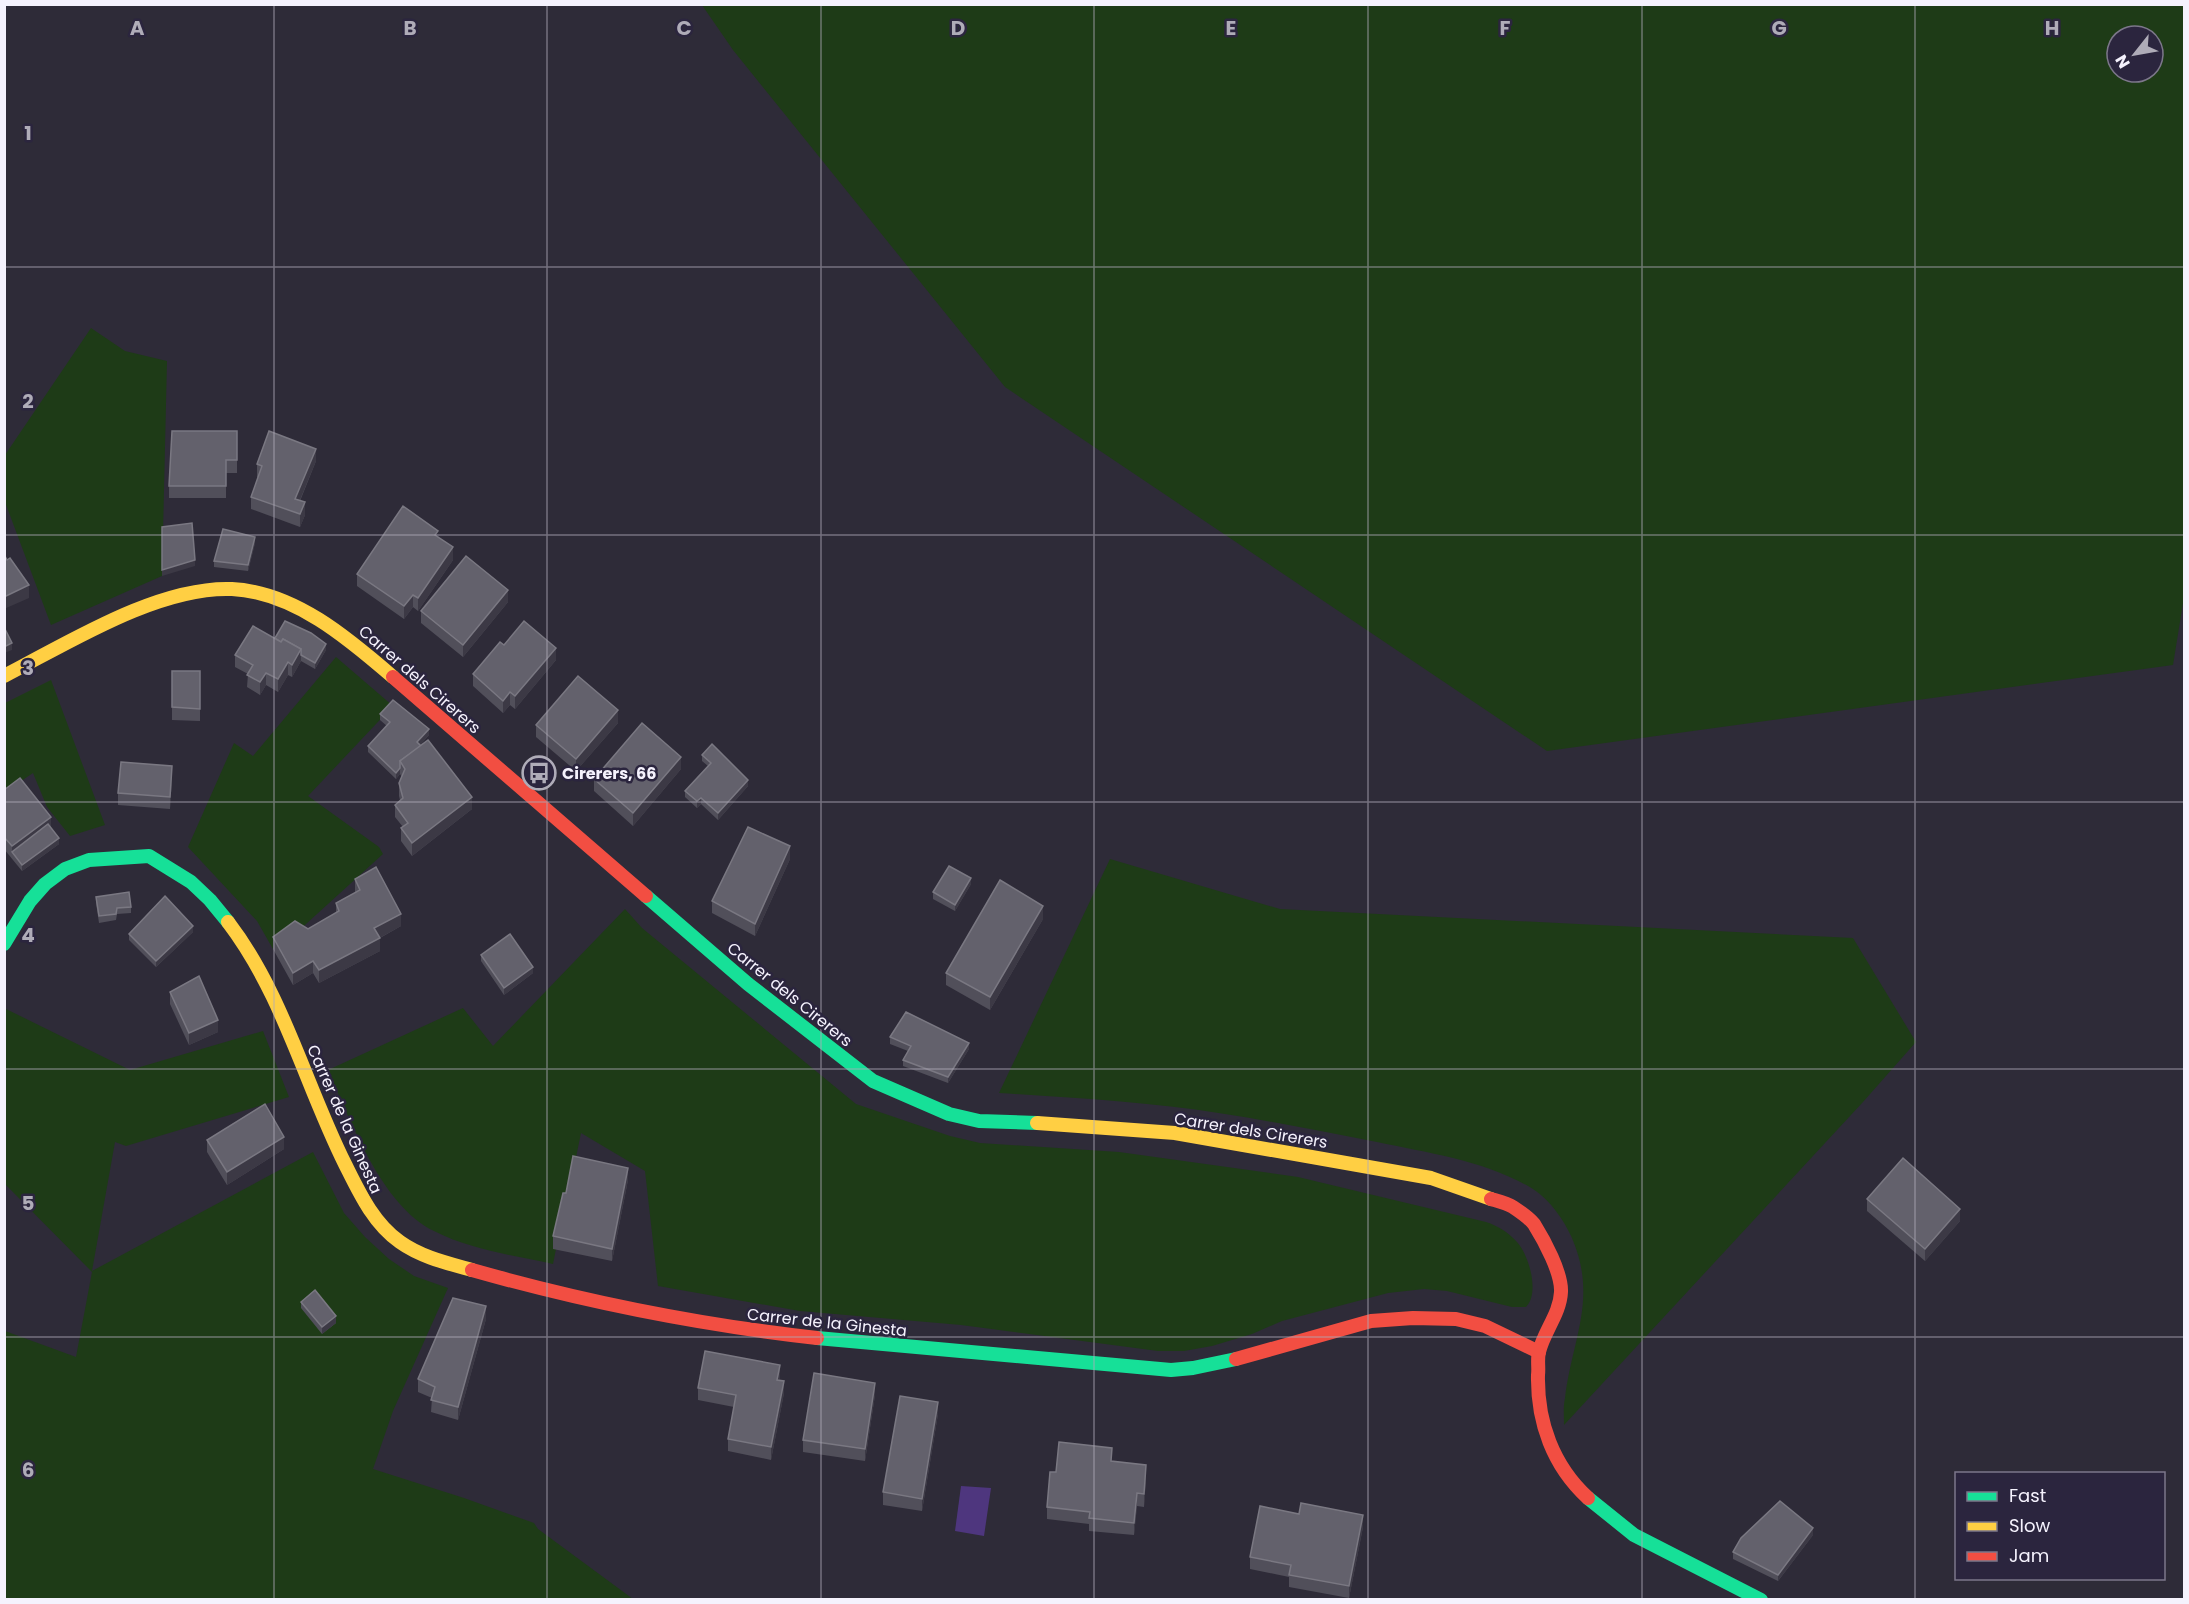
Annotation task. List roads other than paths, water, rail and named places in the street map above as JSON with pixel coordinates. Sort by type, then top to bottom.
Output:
[{"type":"street","name":"Carrer dels Cirerers","points":[[4,676],[122,617],[186,593],[209,589],[233,589],[284,603],[313,616],[349,639],[748,984],[873,1082],[949,1114],[979,1121],[1175,1133],[1431,1178],[1512,1206],[1533,1223],[1546,1245],[1558,1275],[1561,1291],[1555,1317],[1539,1352]]},
{"type":"street","name":"Carrer de la Ginesta","points":[[4,944],[30,901],[45,884],[65,870],[89,860],[149,856],[171,868],[191,882],[210,900],[246,946],[279,1009],[327,1128],[366,1206],[398,1241],[416,1252],[487,1275],[616,1306],[754,1331],[869,1344],[1148,1369],[1193,1368],[1253,1355],[1371,1321],[1413,1318],[1456,1319],[1485,1326],[1539,1352]]},
{"type":"street","points":[[1539,1352],[1538,1392],[1541,1419],[1549,1442],[1578,1490],[1634,1535],[1761,1599]]},
{"type":"place","name":"Cirerers, 66","points":[[539,773]]}]
